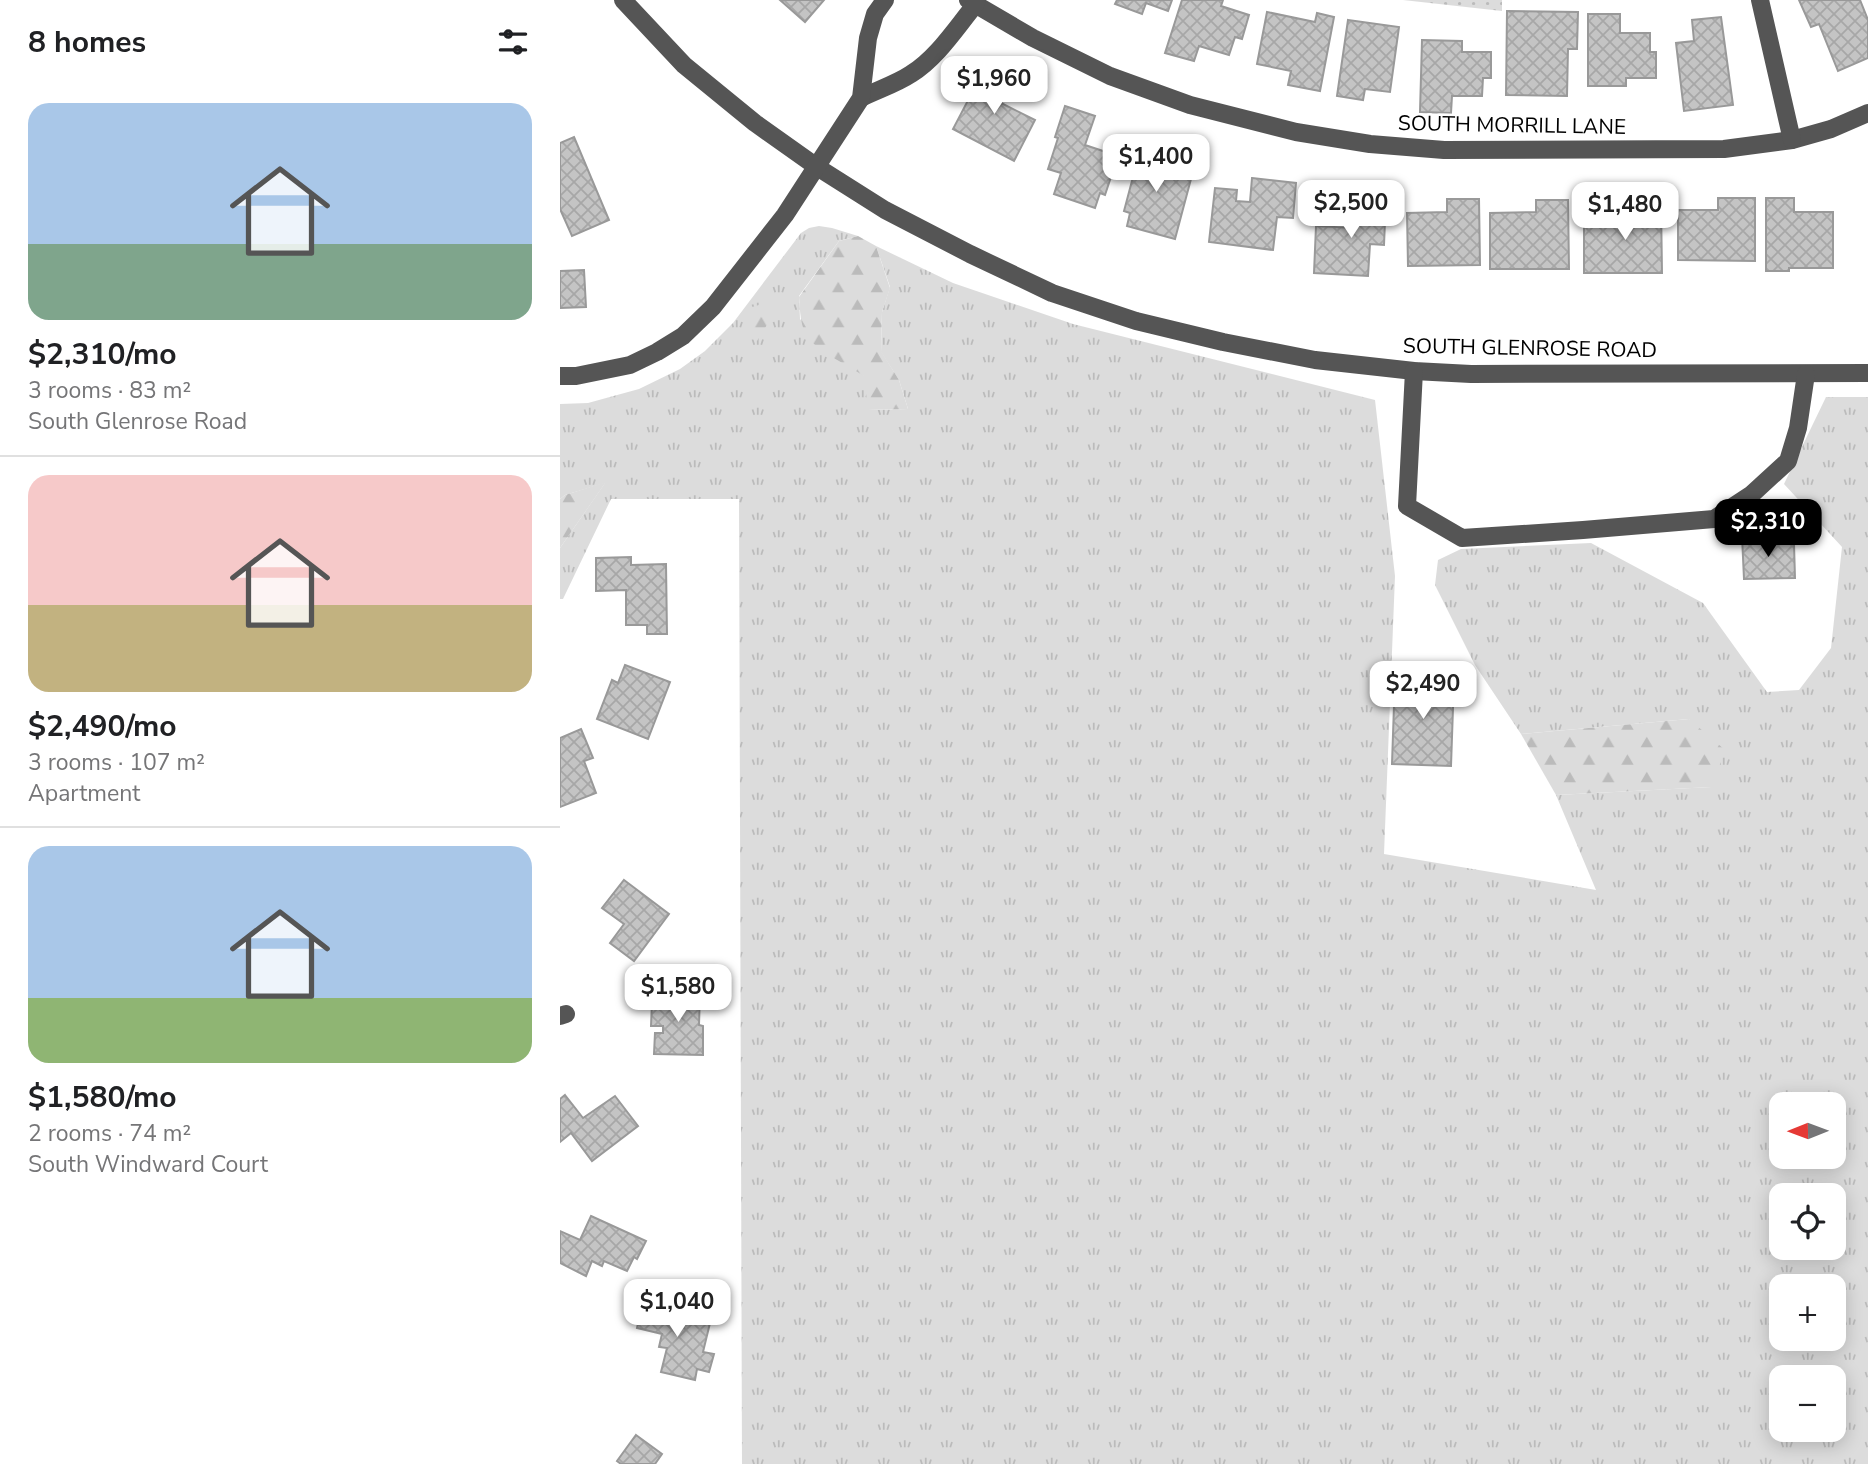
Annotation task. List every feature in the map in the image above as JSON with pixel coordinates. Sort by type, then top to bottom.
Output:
[{"type":"street","name":"SOUTH GLENROSE ROAD","points":[[623,0],[684,65],[754,123],[885,210],[1052,293],[1136,321],[1315,360],[1414,370],[1471,374],[1868,373]]},
{"type":"street","points":[[560,376],[576,376],[630,365],[683,336],[713,307],[785,215],[861,98],[867,38],[875,14],[885,0]]},
{"type":"street","points":[[1760,0],[1791,139]]},
{"type":"street","points":[[861,98],[910,75],[922,66],[974,2]]},
{"type":"street","name":"SOUTH MORRILL LANE","points":[[974,2],[1033,38],[1110,76],[1190,105],[1296,132],[1370,144],[1444,150],[1724,149],[1791,139],[1831,129],[1868,113]]},
{"type":"street","points":[[1414,370],[1407,506],[1462,538],[1714,519],[1752,494],[1788,461],[1798,428],[1806,374]]},
{"type":"green space","points":[[1403,0],[1502,0],[1502,11]]},
{"type":"green space","points":[[819,226],[858,236],[839,241],[799,296],[800,319],[833,356],[865,376],[869,410],[908,409],[899,380],[881,352],[882,312],[890,287],[876,246],[953,283],[1073,324],[1375,400],[1395,576],[1384,854],[1596,890],[1556,795],[1711,787],[1689,719],[1521,734],[1475,665],[1435,585],[1438,560],[1461,549],[1591,543],[1703,603],[1767,692],[1799,690],[1831,648],[1842,547],[1784,484],[1826,397],[1868,397],[1868,1464],[742,1464],[739,499],[611,499],[563,599],[560,599],[560,548],[605,483],[560,499],[560,404],[588,403],[639,389],[680,369],[705,351],[733,323],[801,233]]},
{"type":"green space","points":[[858,236],[876,246],[890,288],[882,312],[881,351],[899,380],[908,409],[868,410],[864,376],[814,344],[806,335],[802,324],[799,297],[839,241]]},
{"type":"green space","points":[[766,303],[773,315],[757,341],[748,337],[746,323],[752,307]]},
{"type":"green space","points":[[606,482],[560,548],[560,499]]},
{"type":"green space","points":[[1689,719],[1725,750],[1712,787],[1556,795],[1521,734]]},
{"type":"building","points":[[780,0],[824,0],[805,22]]},
{"type":"building","points":[[1117,0],[1172,0],[1168,11],[1146,3],[1142,14],[1115,4]]},
{"type":"building","points":[[1182,0],[1223,0],[1221,6],[1249,15],[1242,39],[1235,37],[1229,55],[1199,46],[1194,61],[1165,53]]},
{"type":"building","points":[[1799,0],[1860,0],[1868,20],[1868,58],[1838,71],[1819,24],[1811,27]]},
{"type":"building","points":[[1507,11],[1578,12],[1577,49],[1568,49],[1567,96],[1506,95]]},
{"type":"building","points":[[1267,12],[1315,22],[1317,13],[1334,17],[1320,91],[1288,85],[1291,71],[1257,64]]},
{"type":"building","points":[[1588,14],[1620,14],[1620,33],[1650,33],[1650,52],[1656,52],[1656,78],[1626,78],[1626,86],[1588,86]]},
{"type":"building","points":[[1721,17],[1733,105],[1684,111],[1676,43],[1694,41],[1692,20]]},
{"type":"building","points":[[1348,20],[1399,27],[1390,92],[1365,89],[1363,100],[1337,96]]},
{"type":"building","points":[[1422,40],[1462,41],[1462,52],[1491,52],[1491,78],[1483,78],[1482,96],[1452,96],[1451,113],[1420,112]]},
{"type":"building","points":[[987,64],[1014,79],[1001,103],[1035,120],[1014,161],[953,129]]},
{"type":"building","points":[[1065,106],[1095,116],[1085,145],[1118,156],[1105,195],[1100,193],[1095,208],[1054,194],[1061,173],[1048,169]]},
{"type":"building","points":[[574,137],[609,220],[572,236],[560,209],[560,143]]},
{"type":"building","points":[[1142,143],[1172,151],[1167,172],[1191,179],[1175,239],[1127,226],[1130,213],[1124,211]]},
{"type":"building","points":[[1252,178],[1296,183],[1293,218],[1277,217],[1273,250],[1209,242],[1215,188],[1237,190],[1236,201],[1250,202]]},
{"type":"building","points":[[1355,197],[1386,198],[1384,245],[1370,244],[1368,276],[1314,273],[1316,226],[1353,228]]},
{"type":"building","points":[[1718,198],[1755,198],[1755,261],[1678,260],[1678,210],[1718,210]]},
{"type":"building","points":[[1766,198],[1794,198],[1794,212],[1833,212],[1833,268],[1766,271]]},
{"type":"building","points":[[1447,199],[1479,199],[1480,265],[1408,266],[1407,213],[1447,212]]},
{"type":"building","points":[[1536,200],[1568,200],[1569,269],[1490,269],[1490,213],[1536,212]]},
{"type":"building","points":[[1630,204],[1661,204],[1662,273],[1584,273],[1584,216],[1630,216]]},
{"type":"building","points":[[584,270],[586,307],[560,308],[560,271]]},
{"type":"building","points":[[1742,536],[1758,536],[1758,541],[1778,540],[1778,544],[1794,544],[1795,578],[1744,579]]},
{"type":"building","points":[[631,557],[631,565],[666,564],[667,634],[647,634],[647,625],[626,625],[626,590],[596,591],[596,558]]},
{"type":"building","points":[[625,665],[670,682],[648,739],[597,719],[612,680],[618,683]]},
{"type":"building","points":[[1395,676],[1454,679],[1451,766],[1392,764]]},
{"type":"building","points":[[581,729],[593,758],[584,761],[596,793],[560,807],[560,738]]},
{"type":"building","points":[[624,880],[669,914],[634,961],[610,943],[624,924],[602,908]]},
{"type":"building","points":[[660,991],[700,993],[699,1025],[703,1026],[703,1055],[654,1054],[655,1033],[663,1033],[663,1026],[651,1026],[652,1002],[660,1002]]},
{"type":"building","points":[[565,1095],[583,1118],[615,1096],[638,1126],[592,1161],[571,1133],[560,1142],[560,1099]]},
{"type":"building","points":[[591,1216],[646,1241],[627,1271],[604,1261],[602,1266],[592,1261],[586,1276],[560,1263],[560,1231],[580,1240]]},
{"type":"building","points":[[644,1298],[678,1306],[675,1315],[710,1323],[703,1352],[714,1354],[709,1372],[697,1369],[695,1380],[661,1372],[667,1348],[659,1347],[662,1334],[637,1328]]},
{"type":"building","points":[[636,1435],[662,1454],[655,1464],[621,1464],[617,1461]]}]
